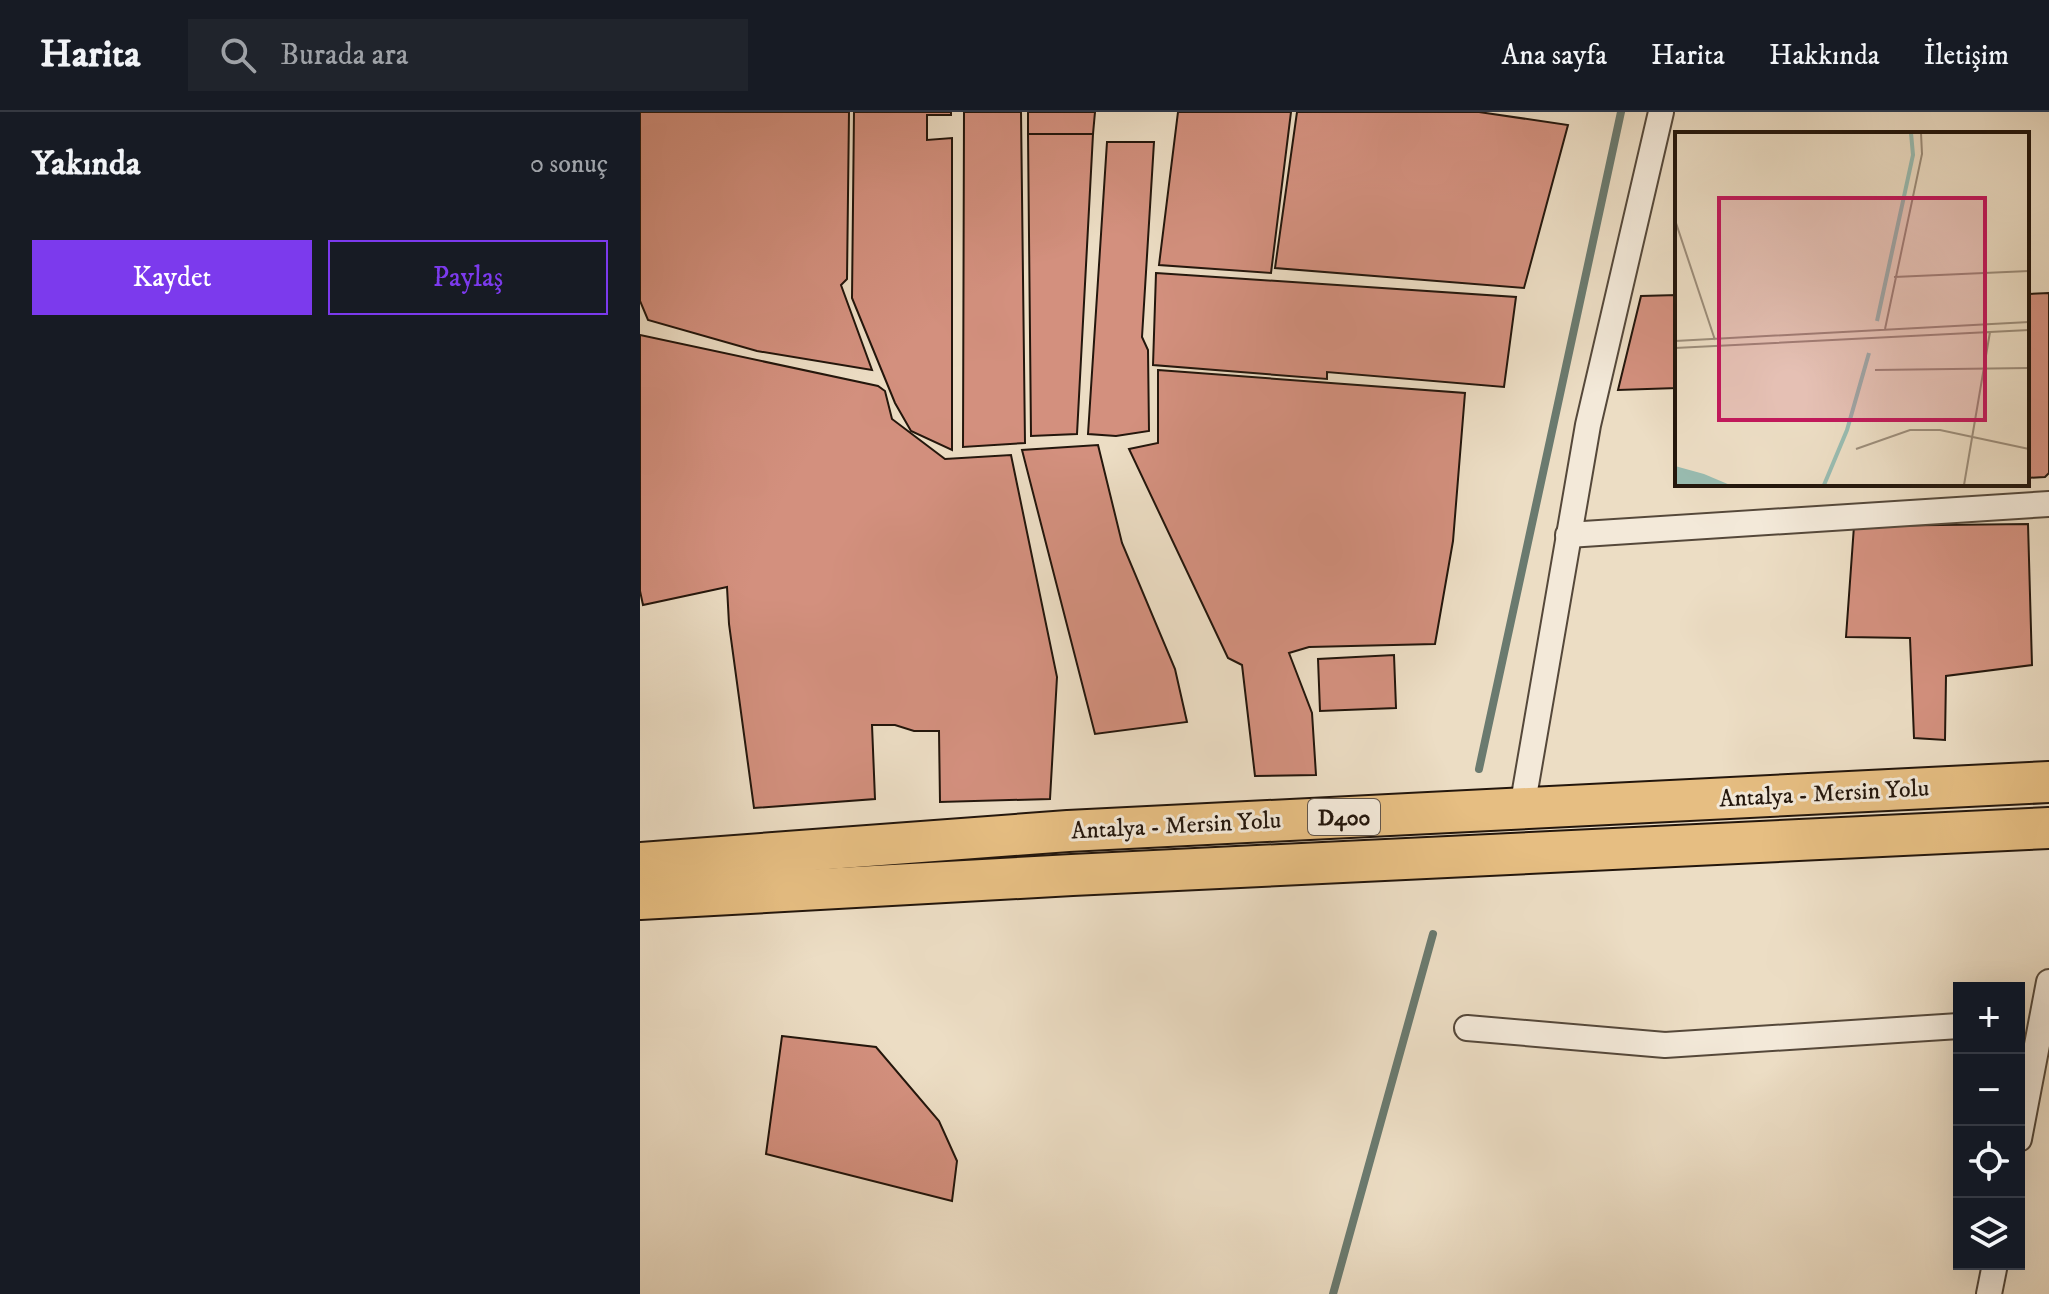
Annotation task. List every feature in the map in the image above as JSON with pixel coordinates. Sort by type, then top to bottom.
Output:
[{"type":"highway","name":"Antalya - Mersin Yolu","points":[[640,863],[1068,831],[2049,782]]},
{"type":"highway","name":"Antalya - Mersin Yolu","points":[[640,899],[2049,828]]},
{"type":"street","points":[[1522,808],[1588,425],[1661,112]]},
{"type":"street","points":[[1568,535],[2049,504]]},
{"type":"street","points":[[2021,1126],[2037,1021],[2049,982]]},
{"type":"street","points":[[1467,1028],[1665,1045],[1953,1026]]},
{"type":"street","points":[[1989,1294],[1994,1270]]},
{"type":"building","points":[[640,112],[849,112],[847,279],[841,285],[872,370],[757,351],[648,320],[640,301]]},
{"type":"building","points":[[854,112],[951,112],[951,115],[927,115],[927,140],[952,138],[952,450],[911,431],[895,403],[852,298]]},
{"type":"building","points":[[964,112],[1021,112],[1025,443],[963,447]]},
{"type":"building","points":[[1028,112],[1095,112],[1093,134],[1028,134]]},
{"type":"building","points":[[1178,112],[1291,112],[1271,273],[1159,265]]},
{"type":"building","points":[[1297,112],[1479,112],[1568,125],[1524,288],[1275,268]]},
{"type":"building","points":[[1028,134],[1093,134],[1077,434],[1031,436]]},
{"type":"building","points":[[1107,142],[1154,142],[1142,337],[1148,350],[1149,431],[1116,436],[1088,434]]},
{"type":"building","points":[[1156,273],[1516,297],[1504,387],[1327,372],[1327,379],[1153,365]]},
{"type":"building","points":[[2049,293],[2049,473],[2045,477],[2029,478],[2029,294]]},
{"type":"building","points":[[1675,295],[1675,388],[1618,390],[1641,296]]},
{"type":"building","points":[[640,335],[878,386],[885,391],[892,419],[945,459],[1011,455],[1057,677],[1050,799],[940,802],[939,731],[872,725],[875,799],[754,808],[729,624],[727,587],[643,605],[640,591]]},
{"type":"building","points":[[1158,370],[1465,393],[1453,541],[1435,644],[1309,647],[1289,653],[1312,713],[1316,775],[1255,776],[1242,665],[1228,658],[1129,449],[1158,443]]},
{"type":"building","points":[[1098,445],[1122,543],[1175,669],[1187,722],[1095,734],[1022,450]]},
{"type":"building","points":[[2028,524],[2032,665],[1946,676],[1945,740],[1914,738],[1910,638],[1846,637],[1854,526]]},
{"type":"building","points":[[1394,655],[1396,708],[1320,711],[1318,659]]},
{"type":"building","points":[[782,1036],[876,1047],[939,1121],[957,1161],[952,1201],[766,1154]]},
{"type":"waterway","points":[[1479,769],[1621,112]]},
{"type":"waterway","points":[[1333,1294],[1433,934]]}]
